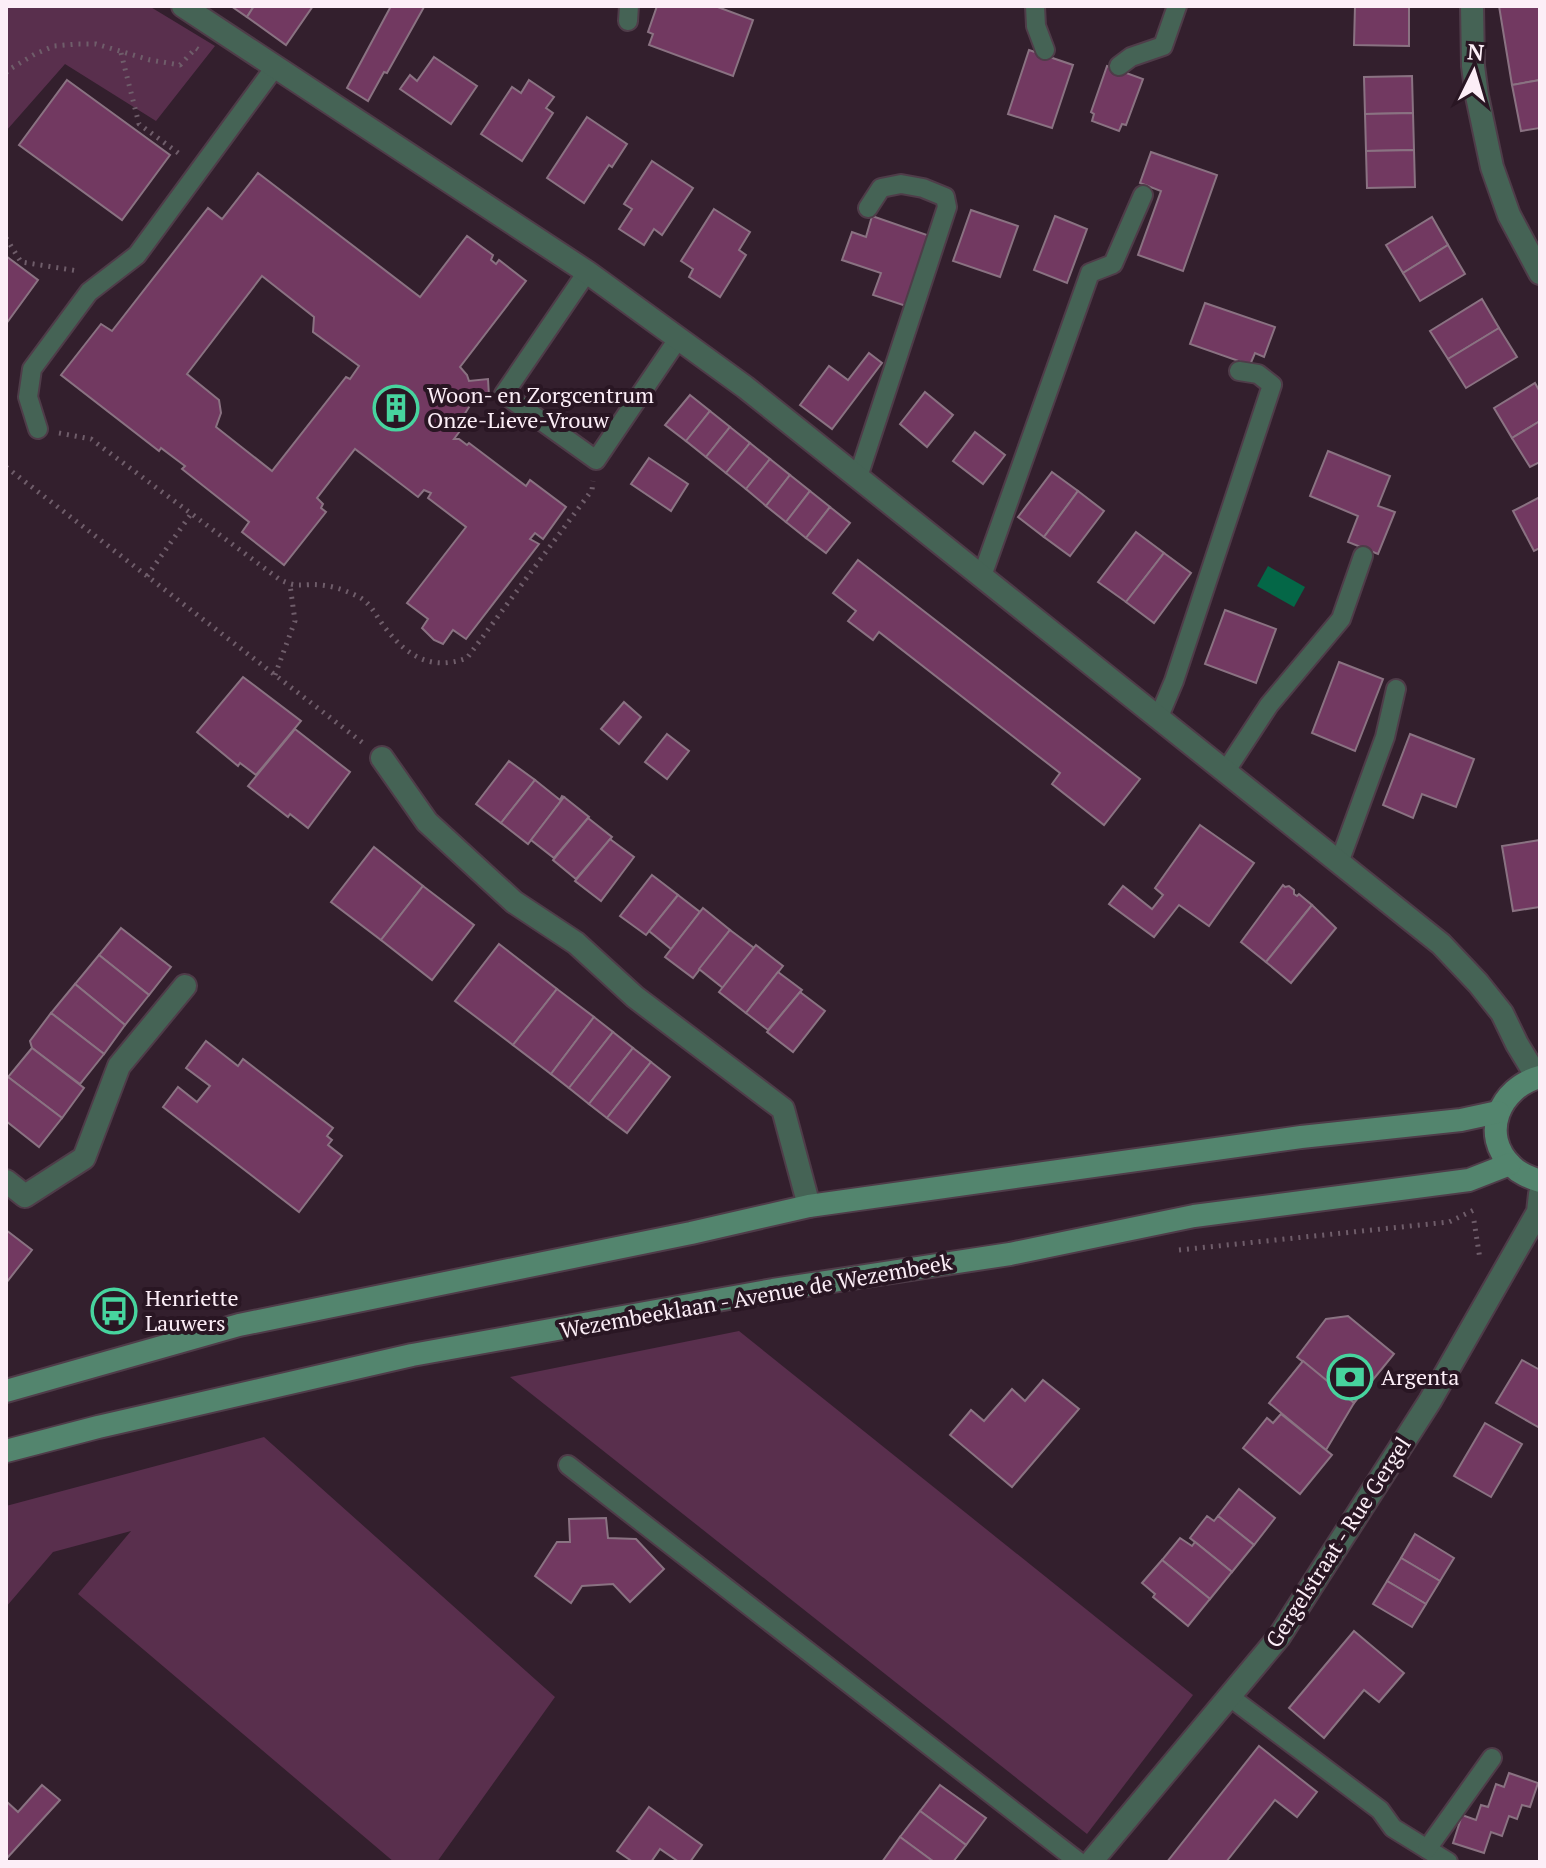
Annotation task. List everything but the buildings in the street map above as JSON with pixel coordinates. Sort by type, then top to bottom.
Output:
[{"type":"main road","points":[[1539,1077],[1520,1084],[1507,1096],[1498,1112],[1496,1131],[1500,1149],[1510,1164],[1524,1175],[1540,1181]]},
{"type":"main road","points":[[6,1391],[239,1325],[809,1206],[1301,1137],[1461,1120],[1498,1112]]},
{"type":"main road","name":"Wezembeeklaan - Avenue de Wezembeek","points":[[6,1451],[412,1355],[773,1290],[1010,1254],[1194,1216],[1469,1180],[1510,1164]]},
{"type":"street","points":[[183,6],[587,272],[745,387],[1441,944],[1502,1013],[1517,1044],[1539,1077]]},
{"type":"street","points":[[1472,6],[1473,66],[1492,167],[1509,215],[1540,273]]},
{"type":"street","points":[[382,758],[427,822],[514,902],[576,943],[635,997],[783,1109],[809,1206]]},
{"type":"street","points":[[6,1181],[25,1196],[84,1158],[119,1066],[185,986]]},
{"type":"street","name":"Gergelstraat - Rue Gergel","points":[[1091,1862],[1279,1637],[1430,1401],[1538,1212],[1540,1194]]},
{"type":"lane","points":[[1035,6],[1036,26],[1045,50]]},
{"type":"lane","points":[[1119,66],[1131,57],[1163,46],[1177,6]]},
{"type":"lane","points":[[38,429],[28,397],[32,369],[89,292],[137,255],[275,67]]},
{"type":"lane","points":[[858,477],[947,207],[945,197],[901,184],[881,188],[868,208]]},
{"type":"lane","points":[[982,576],[1090,273],[1113,264],[1143,195]]},
{"type":"lane","points":[[587,272],[504,394],[596,460],[678,339]]},
{"type":"lane","points":[[1158,719],[1174,681],[1272,385],[1258,374],[1239,371]]},
{"type":"lane","points":[[1225,772],[1269,705],[1341,619],[1363,556]]},
{"type":"lane","points":[[1339,863],[1385,737],[1396,689]]},
{"type":"lane","points":[[568,1465],[1079,1862]]},
{"type":"lane","points":[[1230,1697],[1380,1810],[1393,1828],[1448,1862]]},
{"type":"lane","points":[[1427,1849],[1492,1758]]},
{"type":"path","points":[[6,73],[54,46],[96,44],[150,60],[180,65],[196,48]]},
{"type":"path","points":[[121,52],[139,124],[171,147]]},
{"type":"path","points":[[6,238],[21,262],[106,278]]},
{"type":"path","points":[[38,429],[91,439],[290,585],[322,585],[360,597],[374,609],[384,627],[402,647],[434,663],[453,663],[467,658],[592,490],[596,460]]},
{"type":"path","points":[[6,467],[382,758]]},
{"type":"path","points":[[147,576],[191,514]]},
{"type":"path","points":[[275,675],[295,621],[290,585]]},
{"type":"shaded area","points":[[6,6],[149,6],[215,46],[156,121],[65,64],[6,131]]},
{"type":"shaded area","points":[[1268,566],[1305,587],[1294,607],[1257,586]]},
{"type":"shaded area","points":[[739,1331],[1193,1695],[1087,1834],[510,1377]]},
{"type":"shaded area","points":[[264,1437],[555,1697],[437,1862],[394,1862],[78,1594],[131,1531],[53,1552],[6,1607],[6,1506]]},
{"type":"place","name":"Woon- en Zorgcentrum Onze-Lieve-Vrouw","points":[[396,408]]},
{"type":"place","name":"Henriette Lauwers","points":[[114,1311]]},
{"type":"place","name":"Argenta","points":[[1350,1377]]}]
